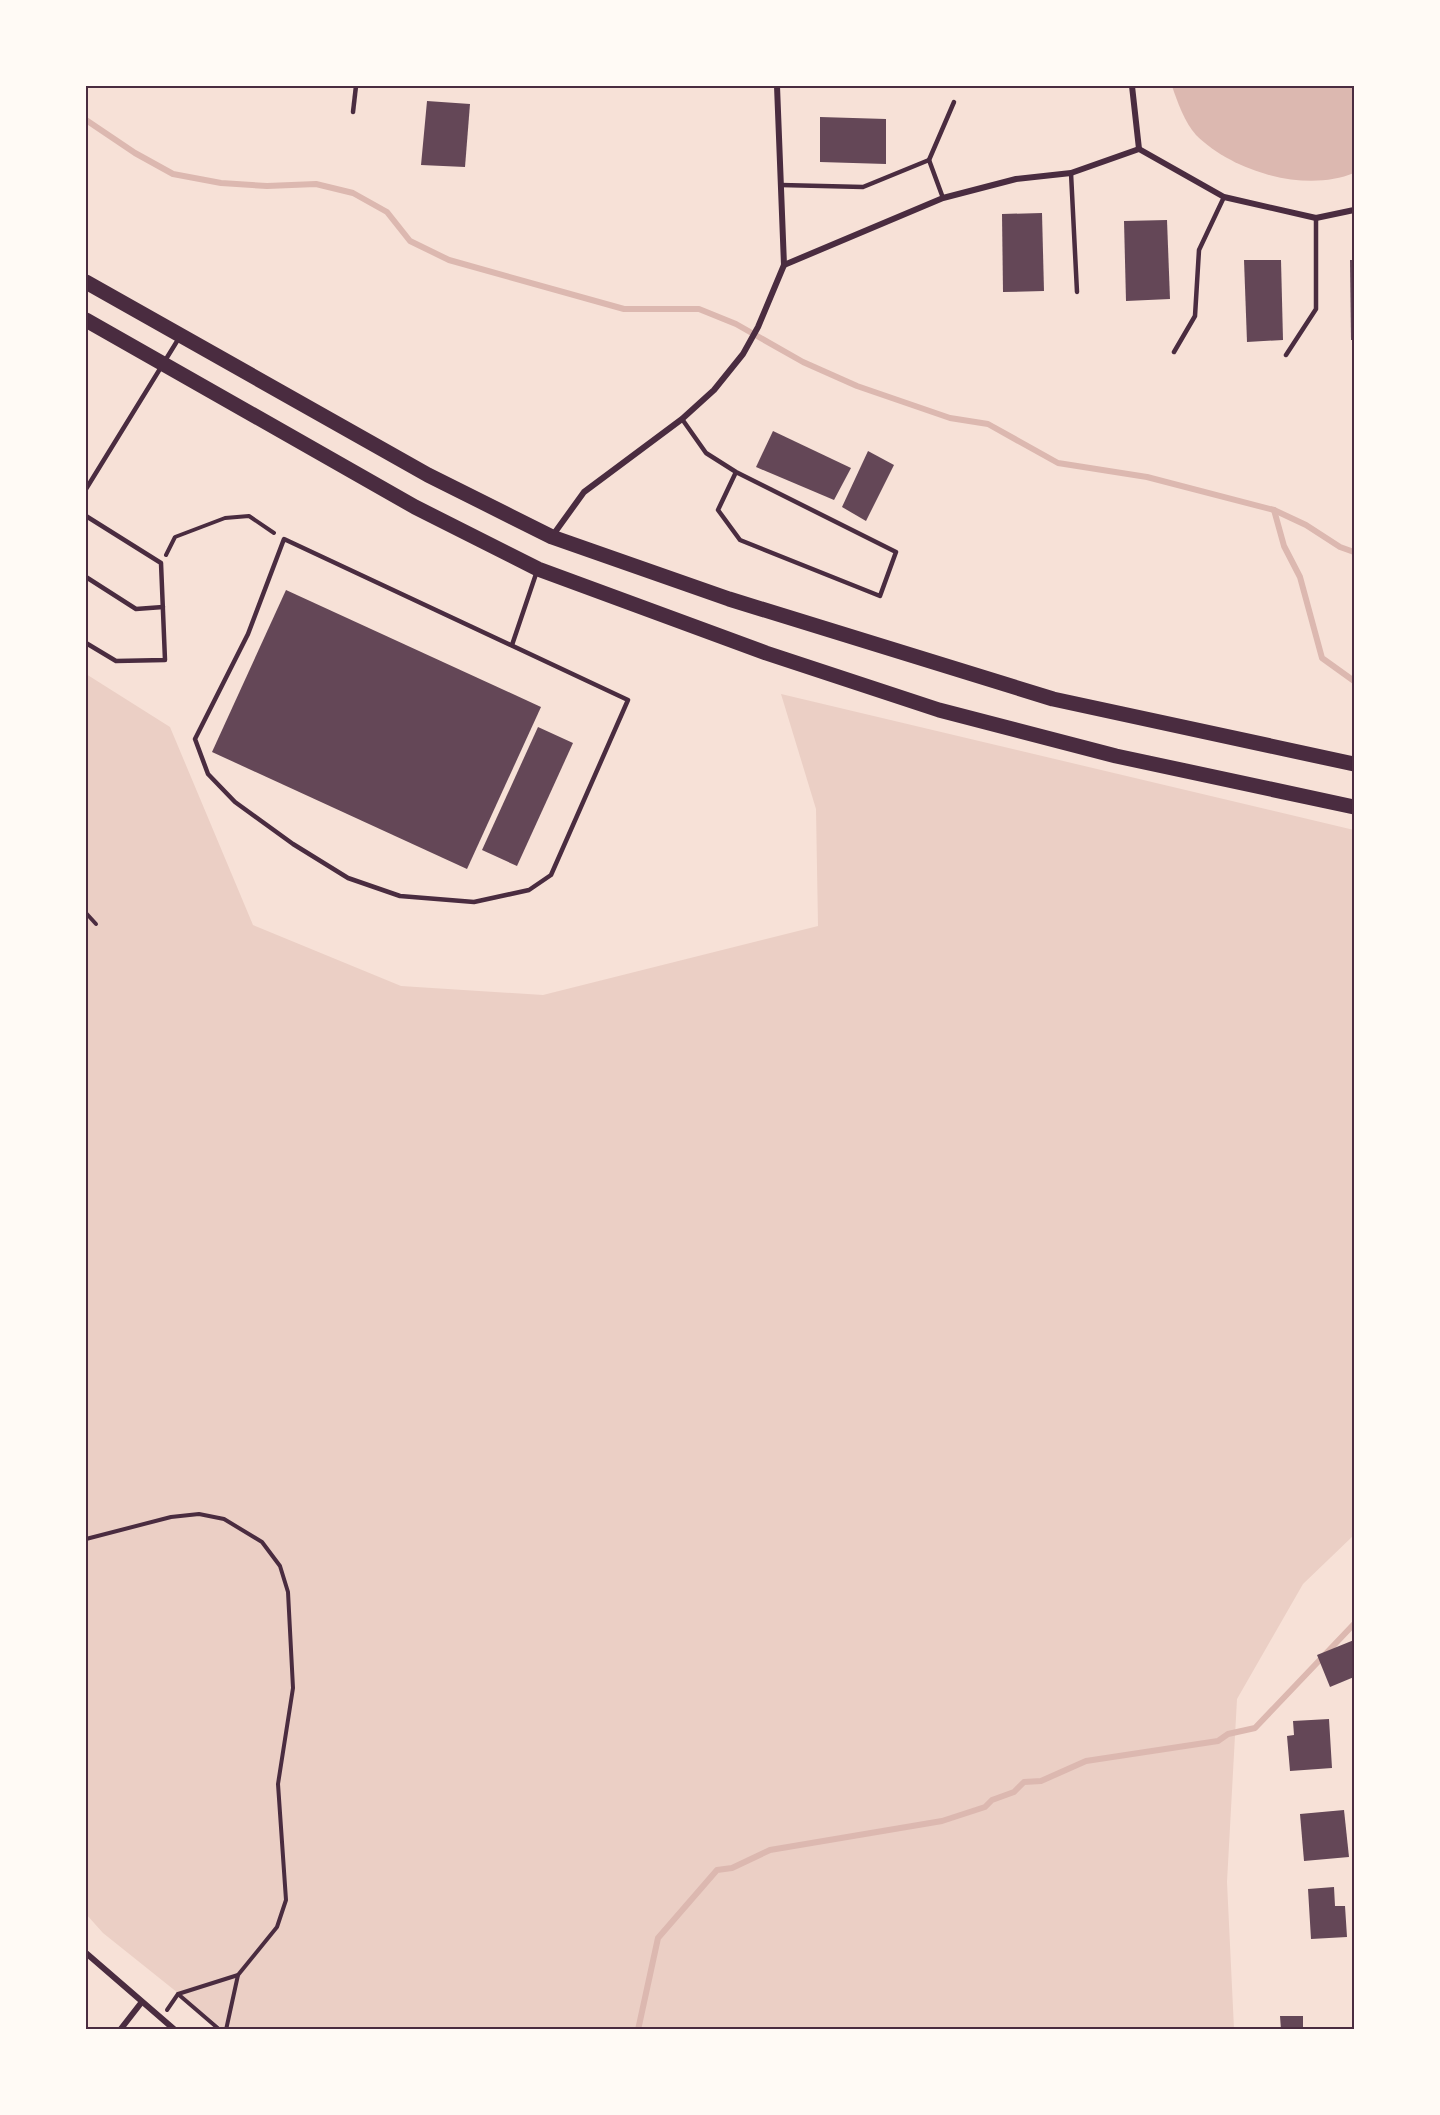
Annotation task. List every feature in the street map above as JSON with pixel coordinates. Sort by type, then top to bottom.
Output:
[{"type":"main road","points":[[86,282],[428,475],[552,537],[729,599],[1053,699],[1354,764]]},
{"type":"main road","points":[[86,320],[415,507],[538,569],[766,654],[939,710],[1116,756],[1354,807]]},
{"type":"street","points":[[552,537],[584,492],[682,419],[714,390],[743,354],[758,327],[784,265],[777,86]]},
{"type":"street","points":[[1132,86],[1139,149]]},
{"type":"street","points":[[784,265],[943,198],[1016,179],[1071,173],[1139,149],[1224,197],[1316,218],[1354,210]]},
{"type":"street","points":[[86,1953],[141,2003],[175,2030]]},
{"type":"street","points":[[120,2030],[141,2003]]},
{"type":"lane","points":[[353,112],[356,86]]},
{"type":"lane","points":[[943,198],[929,160],[954,102]]},
{"type":"lane","points":[[781,185],[863,187],[929,160]]},
{"type":"lane","points":[[1071,173],[1077,292]]},
{"type":"lane","points":[[1174,352],[1195,316],[1199,250],[1224,197]]},
{"type":"lane","points":[[1286,356],[1316,309],[1316,218]]},
{"type":"lane","points":[[86,489],[180,336]]},
{"type":"lane","points":[[682,419],[706,453],[736,472],[896,552],[880,596],[740,540],[718,510],[736,472]]},
{"type":"lane","points":[[86,516],[161,563],[165,660],[116,661],[86,643]]},
{"type":"lane","points":[[284,539],[628,700],[551,875],[529,890],[474,902],[400,896],[348,878],[293,844],[234,802],[208,774],[195,740],[248,634],[284,539]]},
{"type":"lane","points":[[512,645],[538,569]]},
{"type":"lane","points":[[86,577],[136,609],[163,608]]},
{"type":"path","points":[[161,563],[175,537],[225,518],[249,516],[284,539]]},
{"type":"path","points":[[86,913],[96,924]]},
{"type":"path","points":[[86,1539],[171,1517],[199,1514],[224,1519],[262,1542],[280,1566],[288,1592],[293,1688],[278,1784],[285,1900],[278,1927],[238,1975],[226,2030]]},
{"type":"path","points":[[161,2019],[178,1994],[238,1975]]},
{"type":"path","points":[[178,1994],[220,2030]]},
{"type":"shaded area","points":[[1172,86],[1354,86],[1354,173],[1335,179],[1314,181],[1293,180],[1250,169],[1211,148],[1196,135],[1182,112]]},
{"type":"shaded area","points":[[86,674],[170,727],[253,925],[401,986],[543,995],[818,926],[816,809],[781,694],[1354,830],[1354,1535],[1303,1584],[1237,1699],[1227,1882],[1234,2029],[223,2029],[103,1933],[86,1914]]},
{"type":"building","points":[[427,101],[470,104],[465,167],[421,165]]},
{"type":"building","points":[[820,117],[886,119],[886,164],[820,162]]},
{"type":"building","points":[[1042,213],[1044,291],[1003,292],[1002,214]]},
{"type":"building","points":[[1167,220],[1170,299],[1126,301],[1124,221]]},
{"type":"building","points":[[1244,260],[1281,260],[1283,340],[1247,342]]},
{"type":"building","points":[[1350,260],[1354,260],[1354,340],[1351,340]]},
{"type":"building","points":[[773,431],[851,468],[834,500],[756,467]]},
{"type":"building","points":[[868,451],[894,465],[866,521],[842,507]]},
{"type":"building","points":[[286,590],[541,707],[467,869],[212,752]]},
{"type":"building","points":[[538,727],[573,743],[517,866],[482,850]]},
{"type":"building","points":[[1354,1640],[1354,1677],[1330,1687],[1317,1655]]},
{"type":"building","points":[[1329,1719],[1332,1768],[1290,1771],[1287,1736],[1294,1735],[1293,1721]]},
{"type":"building","points":[[1344,1810],[1349,1857],[1304,1861],[1300,1814]]},
{"type":"building","points":[[1334,1887],[1335,1906],[1345,1906],[1347,1937],[1311,1939],[1308,1889]]},
{"type":"building","points":[[1280,2016],[1303,2016],[1303,2027],[1310,2027],[1310,2030],[1281,2030]]},
{"type":"waterway","points":[[86,120],[135,153],[173,174],[221,183],[267,186],[316,184],[353,193],[387,212],[410,241],[449,260],[624,309],[699,309],[736,324],[803,362],[857,386],[950,418],[988,424],[1058,463],[1147,477],[1274,510],[1306,525],[1340,547],[1354,552]]},
{"type":"waterway","points":[[1274,510],[1284,546],[1300,577],[1322,658],[1354,681]]},
{"type":"waterway","points":[[638,2030],[658,1938],[717,1870],[732,1868],[770,1850],[942,1821],[985,1807],[992,1800],[1014,1792],[1024,1782],[1041,1781],[1086,1761],[1218,1741],[1228,1734],[1255,1728],[1354,1624]]}]
